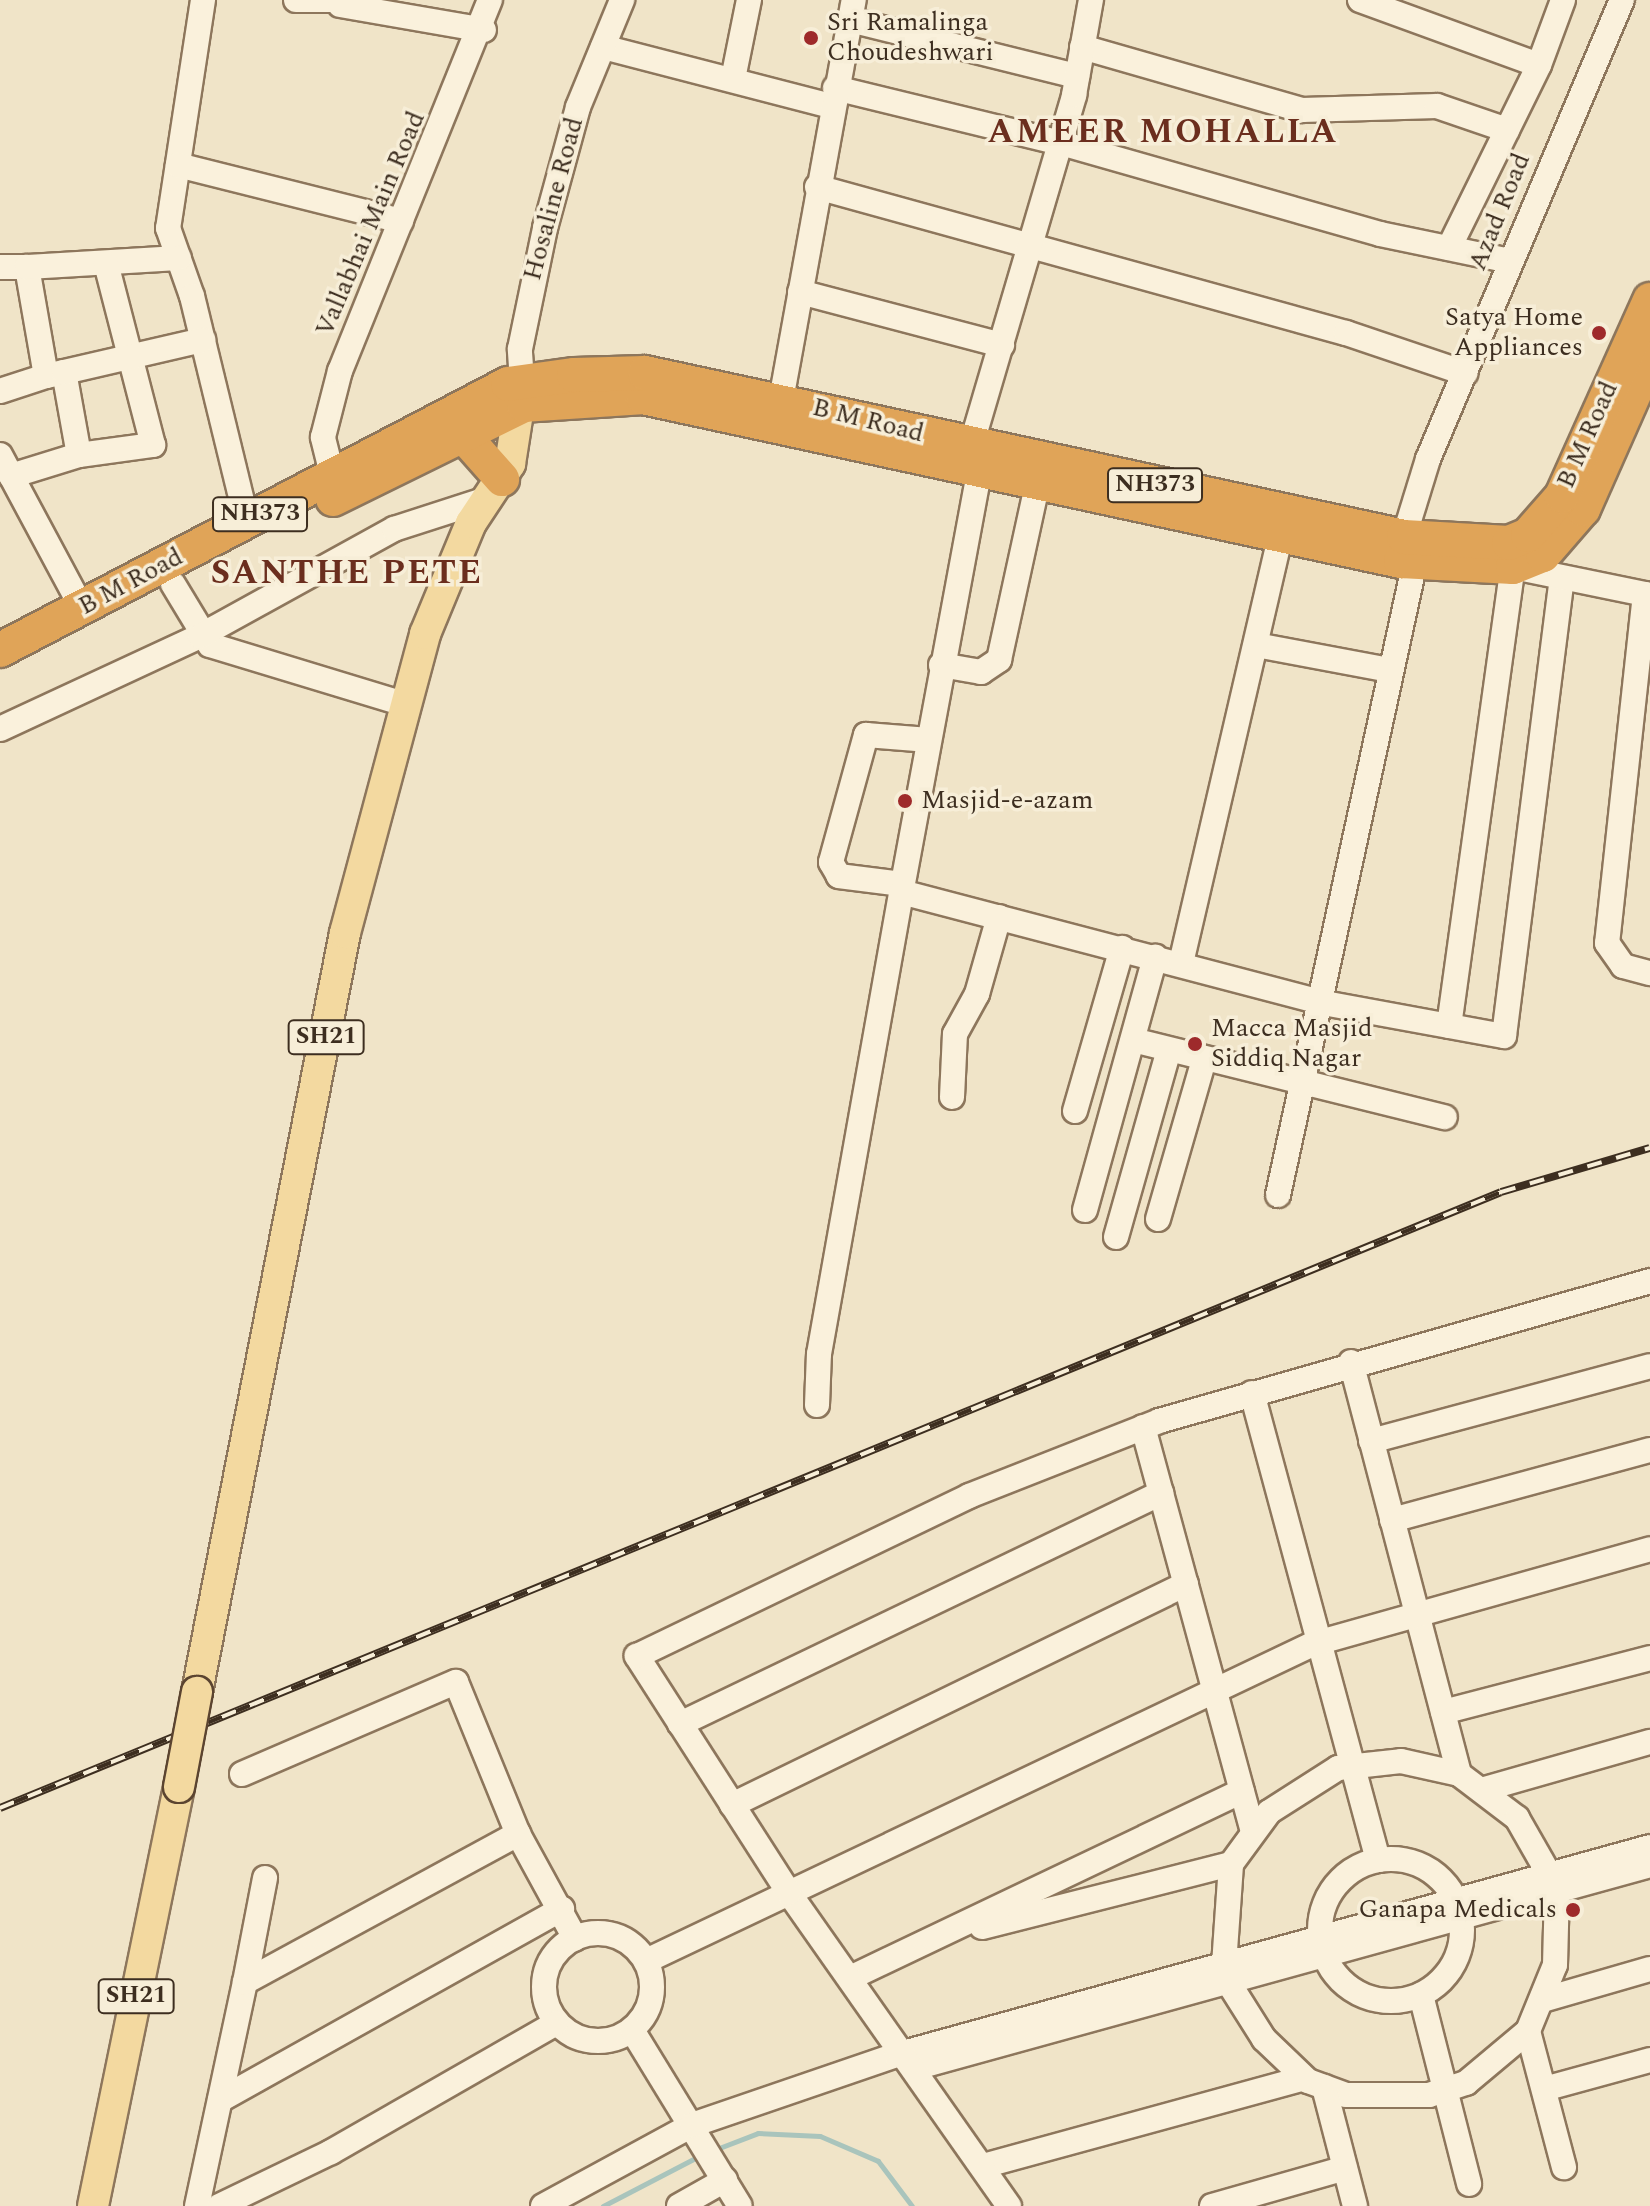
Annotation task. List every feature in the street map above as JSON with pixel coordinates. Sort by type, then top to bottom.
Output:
[{"type":"highway","name":"B M Road","points":[[778,412],[975,459],[1410,550],[1509,543],[1528,535],[1591,460],[1650,300]]},
{"type":"highway","name":"NH373","points":[[975,459],[1037,485],[1280,536],[1410,550],[1513,567],[1543,555],[1573,520],[1591,460],[1649,362]]},
{"type":"highway","name":"NH373","points":[[0,675],[463,435],[523,393],[643,397],[778,412]]},
{"type":"highway","name":"B M Road","points":[[0,650],[332,474],[523,393]]},
{"type":"highway","points":[[463,435],[496,489]]},
{"type":"main road","name":"SH21","points":[[93,2206],[179,1787],[345,933],[425,634],[471,523],[496,489],[523,393]]},
{"type":"street","points":[[203,0],[168,228],[203,340],[247,521]]},
{"type":"street","points":[[296,0],[340,2],[484,30]]},
{"type":"street","name":"Vallabhai Main Road","points":[[332,474],[323,437],[340,371],[484,30],[490,0]]},
{"type":"street","name":"Hosaline Road","points":[[523,393],[527,302],[578,107],[622,0]]},
{"type":"street","points":[[733,79],[749,0]]},
{"type":"street","points":[[817,1405],[819,1354],[929,740],[975,459],[1002,345],[1061,143],[1091,0]]},
{"type":"street","points":[[1360,0],[1539,65]]},
{"type":"street","points":[[1449,248],[1539,65],[1563,0]]},
{"type":"street","name":"Azad Road","points":[[1278,1195],[1324,1003],[1390,670],[1410,550],[1465,373],[1622,0]]},
{"type":"street","points":[[778,412],[833,97],[852,10],[1077,76]]},
{"type":"street","points":[[603,47],[733,79],[1061,143],[1449,248],[1510,261]]},
{"type":"street","points":[[1082,47],[1302,110],[1437,106],[1507,130]]},
{"type":"street","points":[[178,165],[401,221]]},
{"type":"street","points":[[817,187],[1033,245],[1465,373]]},
{"type":"street","points":[[0,267],[179,258]]},
{"type":"street","points":[[82,608],[5,465],[153,445],[125,359],[106,263]]},
{"type":"street","points":[[27,267],[79,455]]},
{"type":"street","points":[[800,292],[1002,345]]},
{"type":"street","points":[[0,391],[55,374],[203,340]]},
{"type":"street","points":[[941,665],[981,672],[999,660],[1037,485]]},
{"type":"street","points":[[0,729],[200,636],[394,529],[496,489]]},
{"type":"street","points":[[1181,963],[1280,536]]},
{"type":"street","points":[[1449,1026],[1513,567],[1647,594],[1607,943],[1623,966],[1650,973]]},
{"type":"street","points":[[929,740],[866,735],[831,862],[839,876],[902,888],[999,917],[1324,1003],[1504,1036],[1562,578]]},
{"type":"street","points":[[173,584],[200,636],[210,645],[407,705]]},
{"type":"street","points":[[1256,645],[1390,670]]},
{"type":"street","points":[[952,1097],[957,1027],[977,994],[999,917]]},
{"type":"street","points":[[1075,1111],[1122,948]]},
{"type":"street","points":[[1085,1210],[1137,1041],[1155,957]]},
{"type":"street","points":[[1137,1041],[1445,1117]]},
{"type":"street","points":[[1116,1237],[1169,1050]]},
{"type":"street","points":[[1158,1219],[1204,1060]]},
{"type":"street","points":[[1009,2206],[789,1893],[637,1656],[650,1645],[969,1496],[1143,1427],[1351,1362],[1650,1281]]},
{"type":"street","points":[[1351,1362],[1459,1774]]},
{"type":"street","points":[[1371,1441],[1650,1366]]},
{"type":"street","points":[[1247,1394],[1372,1862]]},
{"type":"street","points":[[1143,1427],[1253,1831]]},
{"type":"street","points":[[1392,1520],[1650,1450]]},
{"type":"street","points":[[680,1724],[1161,1493]]},
{"type":"street","points":[[646,1961],[1314,1644],[1650,1549]]},
{"type":"street","points":[[732,1805],[1186,1584]]},
{"type":"street","points":[[1443,1712],[1650,1658]]},
{"type":"street","points":[[242,1774],[456,1682],[518,1834],[562,1909],[575,1938]]},
{"type":"street","points":[[1481,1790],[1650,1742]]},
{"type":"street","points":[[983,2166],[1314,2083],[1390,2099],[1436,2092],[1496,2063],[1528,2031],[1546,1999],[1561,1929],[1553,1882],[1517,1818],[1459,1774],[1401,1761],[1344,1766],[1291,1793],[1253,1831],[1231,1864],[1227,1975],[1264,2039],[1314,2083],[1345,2168],[1355,2206]]},
{"type":"street","points":[[850,1978],[1242,1791]]},
{"type":"street","points":[[245,1982],[518,1834]]},
{"type":"street","points":[[543,2206],[695,2130],[852,2075],[1227,1975],[1553,1882],[1650,1847]]},
{"type":"street","points":[[1372,1862],[1430,1871],[1458,1908],[1454,1964],[1415,1998],[1368,1998],[1349,1988],[1322,1948],[1330,1893],[1372,1862]]},
{"type":"street","points":[[927,1941],[1231,1864]]},
{"type":"street","points":[[1553,1882],[1650,1865]]},
{"type":"street","points":[[197,2206],[265,1878]]},
{"type":"street","points":[[220,2100],[562,1909]]},
{"type":"street","points":[[607,1934],[646,1961],[650,2006],[632,2030],[585,2040],[556,2023],[544,1976],[575,1938],[607,1934]]},
{"type":"street","points":[[1546,1999],[1650,1969]]},
{"type":"street","points":[[1415,1998],[1436,2092],[1462,2184]]},
{"type":"street","points":[[219,2206],[331,2152],[556,2023]]},
{"type":"street","points":[[632,2030],[740,2206]]},
{"type":"street","points":[[1528,2031],[1564,2167]]},
{"type":"street","points":[[1544,2089],[1650,2060]]},
{"type":"street","points":[[1212,2206],[1345,2168]]},
{"type":"street","points":[[679,2206],[724,2178]]},
{"type":"waterway","points":[[714,2150],[758,2133],[820,2136],[878,2161],[912,2206]]},
{"type":"waterway","points":[[603,2206],[701,2155]]},
{"type":"railway","points":[[0,1808],[1501,1192],[1650,1148]]},
{"type":"place","name":"Sri Ramalinga Choudeshwari","points":[[811,38]]},
{"type":"place","name":"Satya Home Appliances","points":[[1599,333]]},
{"type":"place","name":"Masjid-e-azam","points":[[905,801]]},
{"type":"place","name":"Macca Masjid Siddiq Nagar","points":[[1195,1044]]},
{"type":"place","name":"Ganapa Medicals","points":[[1573,1910]]},
{"type":"district","name":"AMEER MOHALLA","points":[[1163,133]]},
{"type":"district","name":"SANTHE PETE","points":[[347,574]]}]
